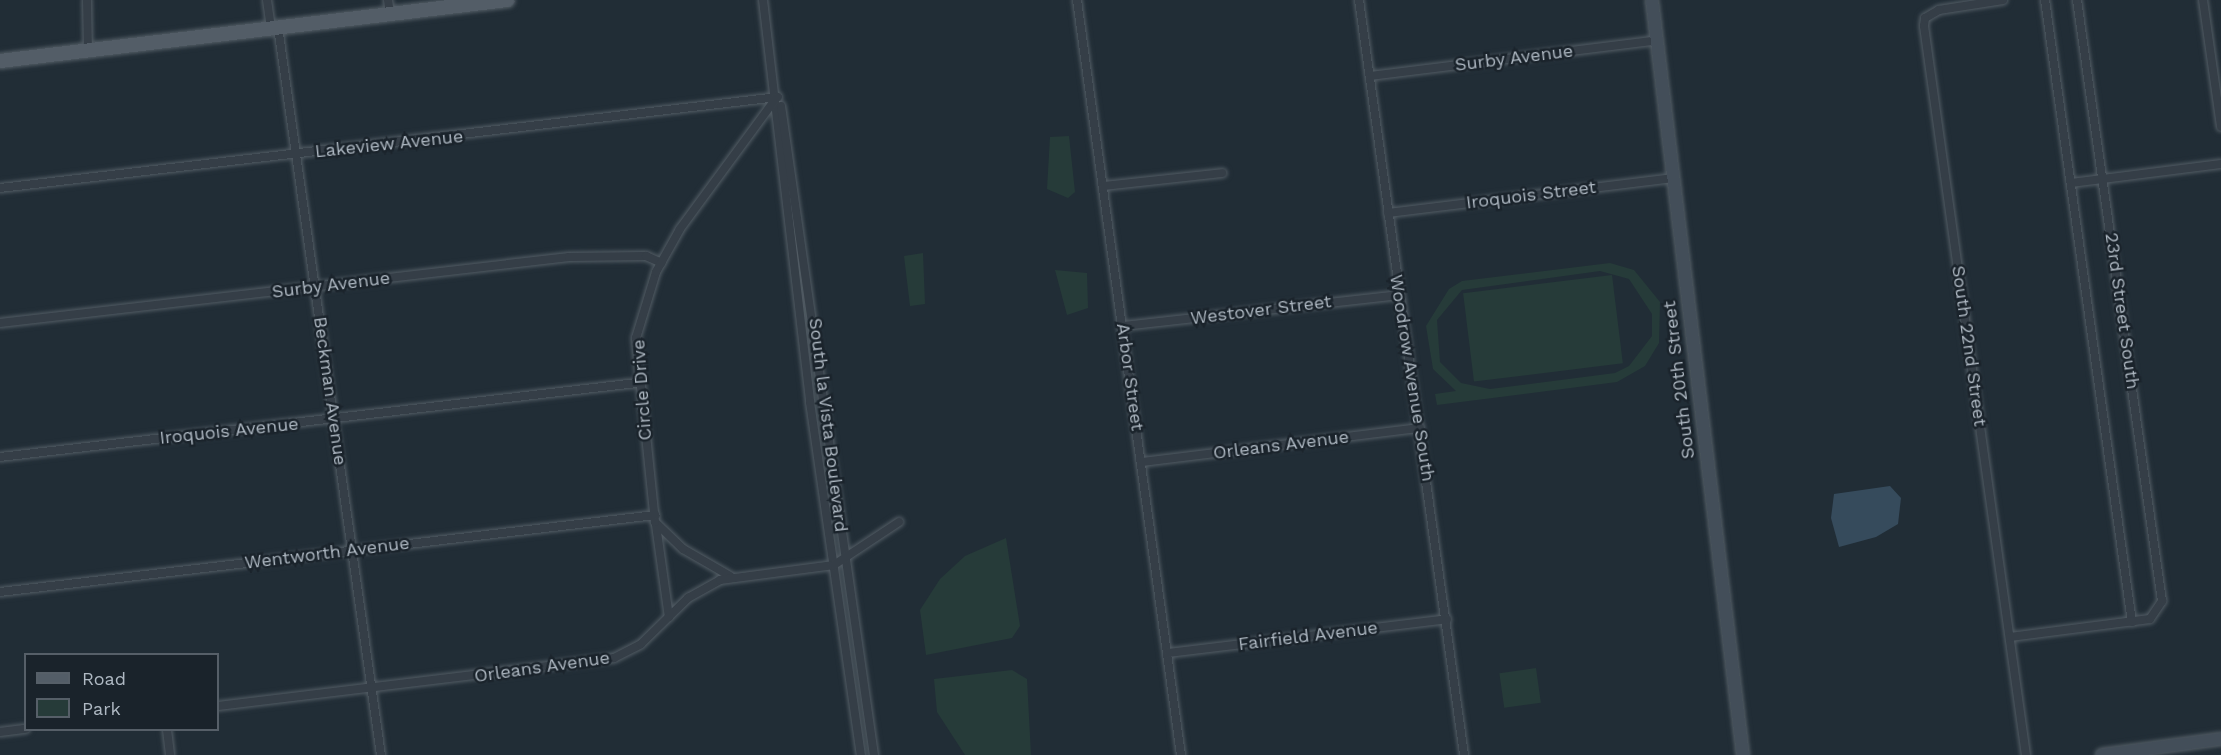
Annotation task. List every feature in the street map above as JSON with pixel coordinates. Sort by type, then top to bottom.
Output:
[{"type":"main road","points":[[0,61],[275,28],[389,7],[507,0]]},
{"type":"main road","name":"South 20th Street","points":[[1652,0],[1743,755]]},
{"type":"main road","points":[[2102,755],[2166,751],[2221,739]]},
{"type":"street","points":[[87,0],[88,50]]},
{"type":"street","name":"Beckman Avenue","points":[[267,0],[275,28],[297,155],[381,755]]},
{"type":"street","name":"South la Vista Boulevard","points":[[763,0],[778,97],[834,565],[861,755]]},
{"type":"street","name":"Arbor Street","points":[[1077,0],[1181,755]]},
{"type":"street","name":"Woodrow Avenue South","points":[[1359,0],[1398,295],[1420,428],[1464,755]]},
{"type":"street","name":"South 22nd Street","points":[[2003,0],[1938,10],[1925,18],[1924,26],[2026,755]]},
{"type":"street","name":"23rd Street South","points":[[2045,0],[2132,622],[2150,619],[2160,608],[2161,588],[2077,0]]},
{"type":"street","points":[[2203,0],[2221,126]]},
{"type":"street","name":"Surby Avenue","points":[[1370,76],[1658,40]]},
{"type":"street","name":"South la Vista Boulevard","points":[[778,97],[788,127],[845,560],[874,755]]},
{"type":"street","name":"Lakeview Avenue","points":[[0,188],[778,97]]},
{"type":"street","name":"Circle Drive","points":[[669,617],[638,383],[636,338],[662,263],[778,97]]},
{"type":"street","points":[[2071,183],[2104,181],[2221,164]]},
{"type":"street","points":[[1103,186],[1222,173]]},
{"type":"street","name":"Iroquois Street","points":[[1388,213],[1674,178]]},
{"type":"street","name":"Surby Avenue","points":[[0,323],[569,257],[646,256],[662,263]]},
{"type":"street","name":"Westover Street","points":[[1123,326],[1398,295]]},
{"type":"street","name":"Iroquois Avenue","points":[[0,457],[638,383]]},
{"type":"street","name":"Orleans Avenue","points":[[1142,462],[1420,428]]},
{"type":"street","points":[[655,519],[683,549],[730,576]]},
{"type":"street","name":"Wentworth Avenue","points":[[0,592],[655,519]]},
{"type":"street","name":"Orleans Avenue","points":[[219,705],[371,689],[614,658],[641,644],[688,598],[730,576],[834,565],[845,560],[899,522]]},
{"type":"street","name":"Fairfield Avenue","points":[[1168,653],[1447,619]]},
{"type":"street","points":[[2010,637],[2132,622]]},
{"type":"street","points":[[0,732],[24,729]]},
{"type":"street","points":[[167,731],[171,755]]},
{"type":"green space","points":[[1069,136],[1075,192],[1068,198],[1047,189],[1050,137]]},
{"type":"green space","points":[[923,253],[925,304],[910,306],[904,256]]},
{"type":"green space","points":[[1610,263],[1634,270],[1660,302],[1659,343],[1645,366],[1617,382],[1437,405],[1435,394],[1456,391],[1433,369],[1426,326],[1449,289],[1462,281]],"holes":[[[1600,271],[1629,279],[1652,314],[1652,336],[1629,366],[1615,373],[1490,389],[1461,383],[1440,362],[1437,320],[1462,290]]]},
{"type":"green space","points":[[1055,270],[1087,273],[1088,308],[1067,315]]},
{"type":"green space","points":[[1612,275],[1623,363],[1474,382],[1463,293]]},
{"type":"green space","points":[[1006,538],[1020,626],[1012,638],[926,655],[920,610],[940,579],[965,556]]},
{"type":"green space","points":[[1536,668],[1541,703],[1504,708],[1499,673]]},
{"type":"green space","points":[[1012,670],[1027,679],[1031,755],[965,755],[937,712],[934,679]]},
{"type":"water","points":[[1890,486],[1901,498],[1898,524],[1876,537],[1839,547],[1831,518],[1834,494]]}]
